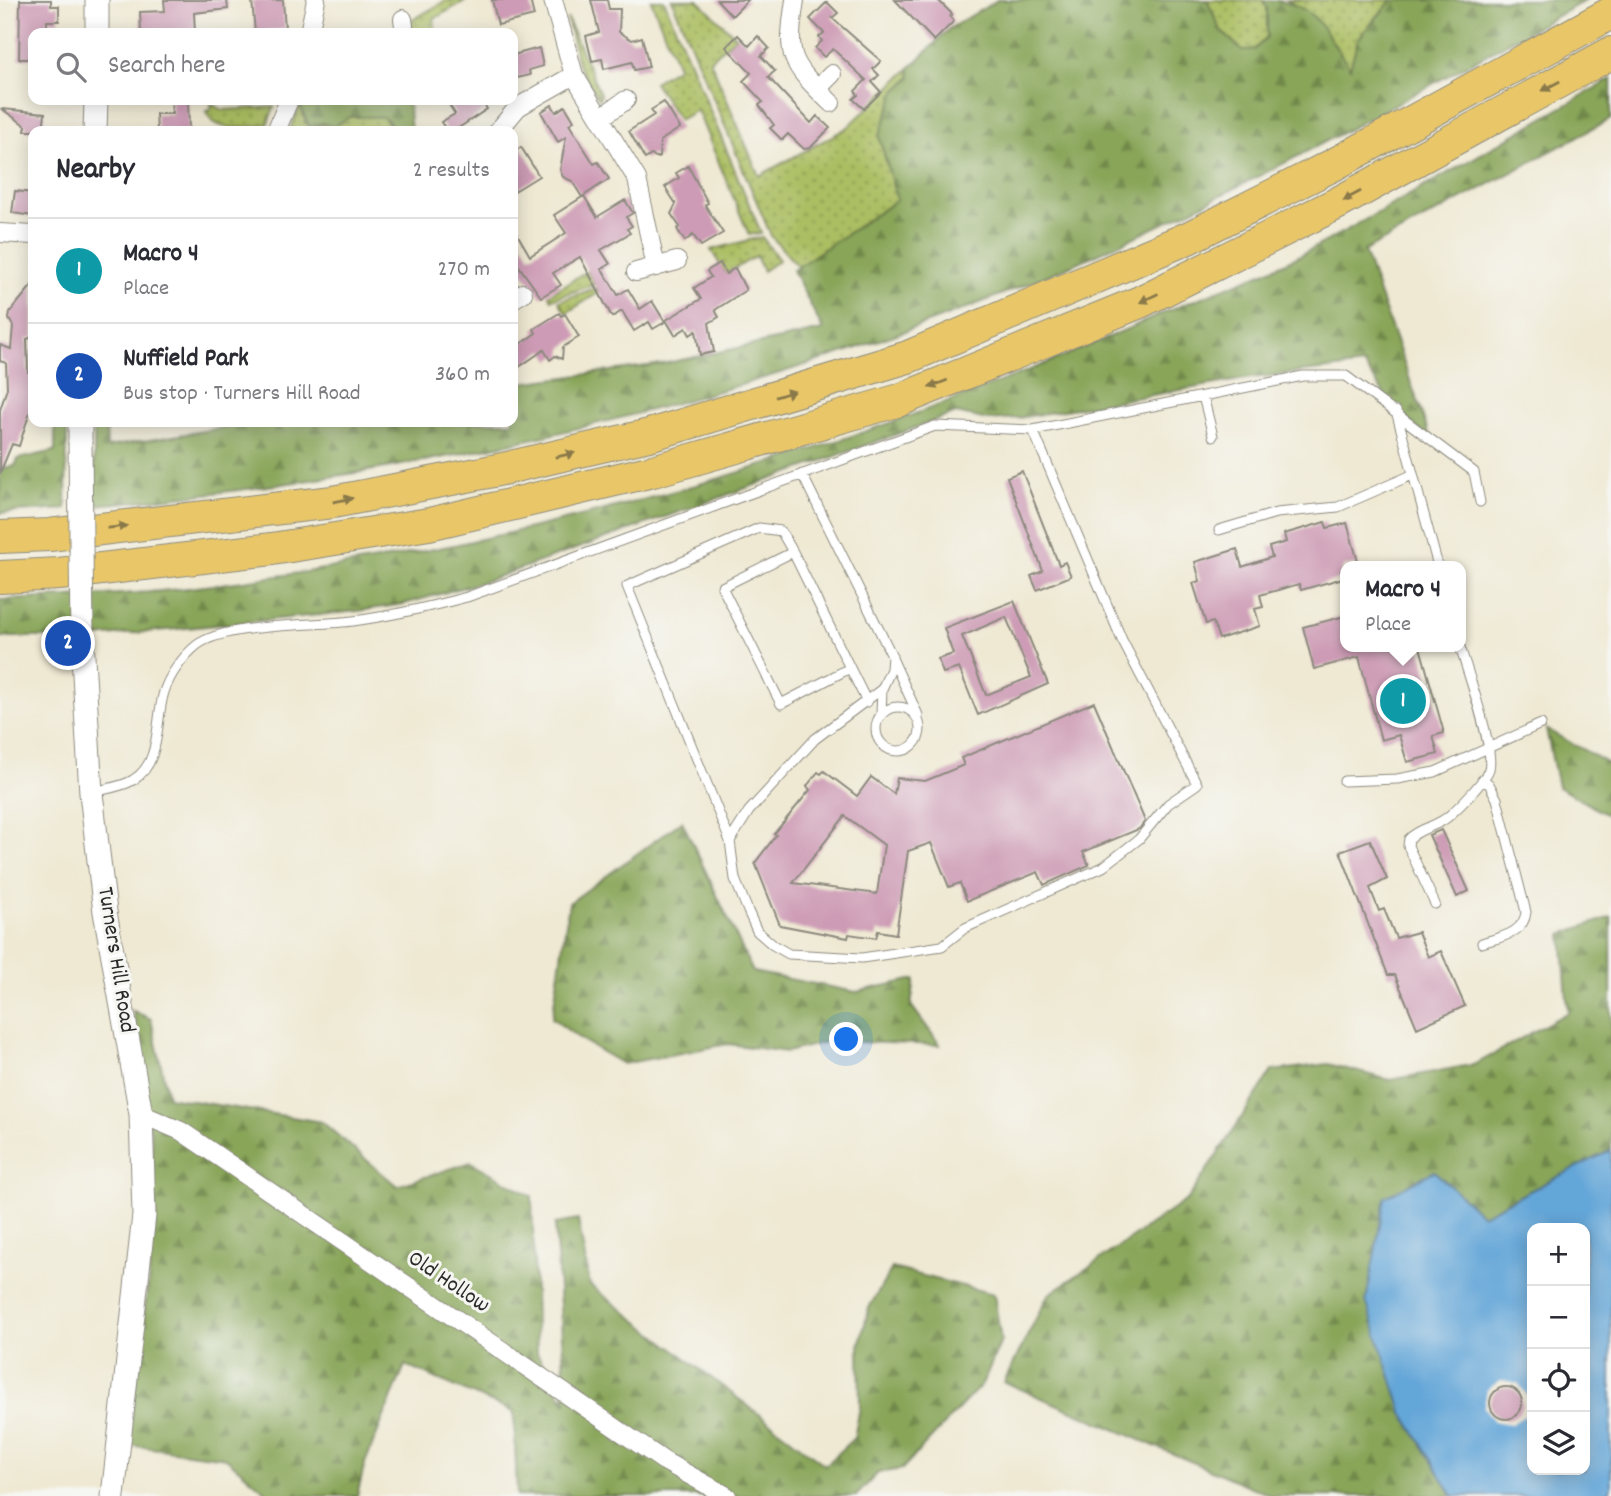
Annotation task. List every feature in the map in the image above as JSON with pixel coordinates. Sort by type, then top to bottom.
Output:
[{"type":"highway","points":[[0,537],[49,535],[333,502],[484,473],[649,436],[908,357],[1188,238],[1333,165],[1611,13]]},
{"type":"highway","points":[[0,577],[59,574],[272,549],[429,524],[653,471],[900,400],[1140,302],[1338,203],[1611,53]]},
{"type":"street","points":[[97,0],[97,28]]},
{"type":"street","points":[[310,28],[316,0]]},
{"type":"street","points":[[553,0],[574,75],[637,179],[656,267]]},
{"type":"street","points":[[794,0],[790,49],[799,71],[831,103]]},
{"type":"street","points":[[817,89],[832,74]]},
{"type":"street","points":[[502,126],[518,107],[574,75]]},
{"type":"street","points":[[600,118],[626,100]]},
{"type":"street","points":[[95,126],[96,105]]},
{"type":"street","points":[[278,126],[287,105]]},
{"type":"street","points":[[0,233],[28,235]]},
{"type":"street","points":[[636,272],[677,261]]},
{"type":"street","name":"Turners Hill Road","points":[[80,432],[82,640],[91,793],[105,912],[141,1114],[145,1215],[113,1496]]},
{"type":"street","name":"Old Hollow","points":[[141,1114],[181,1131],[664,1461],[727,1496]]},
{"type":"lane","points":[[91,793],[133,780],[146,768],[153,751],[163,694],[170,676],[195,646],[217,634],[352,621],[407,612],[467,597],[935,426],[1033,430],[1303,376],[1346,376],[1474,472],[1480,502]]},
{"type":"lane","points":[[1203,396],[1213,436]]},
{"type":"lane","points":[[1395,411],[1437,561]]},
{"type":"lane","points":[[867,702],[781,531],[760,528],[627,586],[730,841],[735,878],[748,911],[757,930],[773,945],[789,954],[862,958],[942,946],[965,928],[1103,867],[1139,839],[1168,804],[1197,784],[1122,639],[1033,430]]},
{"type":"lane","points":[[802,474],[892,656],[919,720],[920,735],[917,741],[898,751],[879,741],[876,727],[881,714],[882,690],[891,670],[892,656]]},
{"type":"lane","points":[[1219,530],[1276,513],[1338,507],[1412,475]]},
{"type":"lane","points":[[793,552],[722,587],[781,704],[850,668]]},
{"type":"lane","points":[[1435,904],[1408,846],[1409,839],[1415,833],[1443,821],[1482,780],[1489,768],[1489,749],[1461,652]]},
{"type":"lane","points":[[730,841],[750,811],[815,738],[882,690]]},
{"type":"lane","points":[[881,714],[887,709],[901,706],[909,709],[919,720]]},
{"type":"lane","points":[[1344,782],[1397,779],[1435,772],[1541,724]]},
{"type":"lane","points":[[1482,780],[1489,784],[1497,799],[1526,912],[1525,922],[1520,929],[1482,943]]},
{"type":"green space","points":[[447,0],[467,0],[434,19],[435,28],[410,28],[409,22]]},
{"type":"green space","points":[[651,0],[664,0],[761,233],[749,235],[697,110],[679,120],[654,82],[678,67]]},
{"type":"green space","points":[[672,0],[698,0],[736,37],[710,60],[759,176],[847,128],[909,69],[911,77],[896,91],[879,136],[897,200],[798,267],[771,236]]},
{"type":"green space","points":[[998,0],[1207,0],[1221,31],[1242,50],[1254,50],[1267,37],[1267,7],[1263,0],[1281,1],[1307,11],[1324,30],[1350,68],[1358,39],[1392,0],[1586,0],[1358,124],[1185,213],[1003,294],[878,341],[751,382],[622,418],[491,448],[359,472],[227,491],[94,505],[94,427],[106,427],[107,447],[227,427],[518,427],[518,383],[662,364],[823,330],[793,270],[897,200],[879,136],[896,91],[911,77],[909,69],[950,28]]},
{"type":"green space","points":[[1207,0],[1263,0],[1267,7],[1267,37],[1254,50],[1242,50],[1221,31]]},
{"type":"green space","points":[[1287,0],[1392,2],[1374,19],[1350,68],[1316,19]]},
{"type":"green space","points":[[567,18],[601,96],[599,99],[579,67]]},
{"type":"green space","points":[[1611,79],[1611,119],[1364,251],[1431,439],[1396,411],[1364,365],[1251,378],[1018,418],[988,420],[956,413],[486,581],[404,604],[96,637],[0,637],[0,600],[124,594],[197,587],[443,547],[565,520],[686,488],[805,452],[923,411],[1039,366],[1293,259]]},
{"type":"green space","points":[[211,105],[223,110],[274,107],[267,125],[258,126],[221,126],[210,119],[206,111],[211,110]]},
{"type":"green space","points":[[300,105],[306,123],[316,126],[291,126]]},
{"type":"green space","points":[[300,105],[408,105],[411,126],[390,126],[383,117],[349,117],[336,126],[322,123],[309,126]]},
{"type":"green space","points":[[349,117],[384,117],[389,126],[316,126],[340,123]]},
{"type":"green space","points":[[762,237],[779,260],[763,271],[756,256],[726,274],[711,250]]},
{"type":"green space","points":[[587,271],[595,284],[552,299],[549,295]]},
{"type":"green space","points":[[596,288],[598,293],[566,313],[559,301]]},
{"type":"green space","points":[[55,427],[67,427],[66,509],[0,513],[0,468],[15,466],[18,459],[55,451]]},
{"type":"green space","points":[[1546,729],[1611,765],[1611,817],[1558,787]]},
{"type":"green space","points":[[682,821],[753,972],[856,992],[915,979],[911,1005],[940,1045],[830,1041],[787,1052],[728,1044],[623,1064],[580,1039],[552,1018],[569,903]]},
{"type":"green space","points":[[1611,917],[1611,1150],[1482,1215],[1434,1171],[1402,1411],[1453,1496],[1272,1496],[1004,1382],[1048,1295],[1188,1199],[1272,1071],[1328,1064],[1390,1080],[1476,1064],[1568,1012],[1562,934]]},
{"type":"green space","points":[[133,1011],[151,1019],[168,1097],[322,1122],[397,1186],[471,1162],[532,1196],[537,1353],[566,1404],[555,1224],[578,1220],[590,1285],[825,1465],[854,1438],[860,1407],[859,1346],[869,1308],[892,1268],[994,1294],[1001,1341],[983,1383],[902,1469],[878,1473],[856,1496],[517,1496],[514,1412],[405,1365],[365,1463],[357,1496],[271,1496],[226,1458],[128,1445],[156,1218],[152,1143]]},
{"type":"water","points":[[1611,1150],[1611,1488],[1607,1496],[1453,1496],[1402,1411],[1366,1301],[1385,1197],[1434,1171],[1482,1215]]},
{"type":"pier","points":[[1501,1380],[1518,1383],[1527,1396],[1527,1418],[1524,1416],[1511,1424],[1494,1421],[1484,1407],[1487,1390]]},
{"type":"building","points":[[20,0],[51,0],[51,6],[59,6],[59,21],[47,21],[47,28],[28,28],[28,59],[19,59]]},
{"type":"building","points":[[164,0],[227,0],[228,9],[194,13],[195,28],[141,28],[140,12],[165,11]]},
{"type":"building","points":[[283,0],[285,28],[255,28],[252,1]]},
{"type":"building","points":[[492,0],[530,0],[534,16],[498,25]]},
{"type":"building","points":[[591,0],[607,0],[609,9],[620,9],[619,32],[632,40],[642,37],[649,67],[634,70],[632,62],[604,69],[602,59],[592,61],[586,36],[599,32]]},
{"type":"building","points":[[717,0],[748,0],[732,16]]},
{"type":"building","points":[[895,0],[938,0],[952,14],[950,17],[954,21],[934,41]]},
{"type":"building","points":[[827,2],[838,13],[832,18],[881,61],[873,69],[879,75],[872,82],[881,92],[864,109],[853,99],[858,95],[855,91],[866,80],[833,49],[824,57],[815,48],[822,41],[819,37],[824,33],[810,19]]},
{"type":"building","points":[[738,35],[749,46],[758,36],[769,48],[761,56],[775,71],[768,77],[811,123],[817,116],[830,128],[810,148],[804,149],[788,134],[782,140],[770,128],[774,125],[759,105],[763,102],[743,81],[751,73],[726,47]]},
{"type":"building","points":[[539,48],[543,66],[529,70],[530,75],[518,78],[518,54]]},
{"type":"building","points":[[664,102],[680,128],[660,141],[659,158],[651,155],[645,159],[629,131],[654,115],[651,110]]},
{"type":"building","points":[[171,105],[188,105],[189,126],[157,126],[156,114],[172,114]]},
{"type":"building","points":[[449,105],[484,105],[487,109],[462,126],[444,126],[441,122],[455,114]]},
{"type":"building","points":[[552,105],[556,112],[565,106],[574,121],[569,124],[594,164],[598,162],[609,179],[582,197],[572,181],[563,177],[560,170],[566,137],[558,142],[541,112]]},
{"type":"building","points":[[2,109],[45,113],[44,126],[28,126],[28,131],[25,131],[26,126]]},
{"type":"building","points":[[521,147],[539,176],[518,189],[518,149]]},
{"type":"building","points":[[688,166],[708,203],[705,205],[723,233],[701,246],[693,235],[685,241],[677,229],[680,227],[671,214],[676,204],[665,187],[679,178],[676,173]]},
{"type":"building","points":[[15,191],[28,192],[28,215],[12,213]]},
{"type":"building","points":[[584,196],[597,217],[625,200],[633,213],[626,217],[632,226],[627,229],[630,233],[601,250],[610,264],[602,269],[618,295],[628,289],[640,309],[652,301],[665,322],[653,329],[649,322],[634,331],[622,311],[612,317],[580,257],[553,273],[561,285],[541,297],[518,265],[518,236],[530,256],[566,233],[554,215]]},
{"type":"building","points":[[720,263],[726,274],[735,268],[746,290],[715,310],[719,317],[709,323],[714,352],[700,355],[696,331],[690,335],[686,328],[675,335],[666,320],[701,299],[694,288],[711,277],[707,271]]},
{"type":"building","points":[[28,290],[28,418],[19,446],[12,444],[0,473],[0,410],[7,388],[6,363],[0,361],[0,345],[11,349],[13,326],[9,319],[10,312]]},
{"type":"building","points":[[559,313],[561,316],[565,314],[579,337],[563,347],[562,359],[555,356],[550,360],[544,350],[518,368],[518,346],[536,333],[534,329]]},
{"type":"building","points":[[1022,471],[1059,565],[1065,562],[1071,576],[1037,590],[1031,576],[1043,571],[1007,477]]},
{"type":"building","points":[[1325,522],[1327,528],[1347,523],[1358,561],[1340,561],[1340,579],[1301,590],[1299,584],[1260,595],[1263,607],[1255,609],[1260,626],[1219,639],[1213,622],[1206,624],[1193,583],[1200,581],[1195,562],[1237,549],[1242,567],[1272,557],[1269,547],[1286,542],[1284,534]]},
{"type":"building","points":[[1014,601],[1048,684],[978,715],[959,668],[943,673],[938,659],[953,654],[944,628]],"holes":[[[1006,617],[1031,677],[986,695],[962,636]]]},
{"type":"building","points":[[1340,617],[1340,652],[1421,652],[1444,733],[1433,736],[1438,754],[1407,762],[1399,735],[1381,740],[1359,657],[1314,669],[1303,627]]},
{"type":"building","points":[[1094,702],[1145,821],[1139,829],[1083,852],[1089,865],[1044,885],[1038,872],[967,901],[960,883],[949,887],[931,843],[908,851],[896,934],[878,931],[876,938],[849,934],[848,938],[780,925],[755,863],[776,835],[774,834],[810,790],[807,786],[818,772],[821,774],[824,771],[857,796],[871,777],[894,794],[897,778],[925,781],[964,765],[961,758]],"holes":[[[845,816],[884,845],[877,894],[793,883]]]},
{"type":"building","points":[[1441,830],[1469,891],[1457,897],[1429,835]]},
{"type":"building","points":[[1370,840],[1387,879],[1370,888],[1379,911],[1384,909],[1396,938],[1418,932],[1428,957],[1441,951],[1465,1006],[1417,1028],[1395,975],[1388,975],[1340,851]]},
{"type":"building","points":[[1506,1387],[1517,1392],[1522,1403],[1517,1414],[1506,1419],[1495,1414],[1490,1403],[1495,1392]]},
{"type":"place","name":"Nuffield Park","points":[[68,643]]},
{"type":"place","name":"Macro 4","points":[[1403,701]]}]
